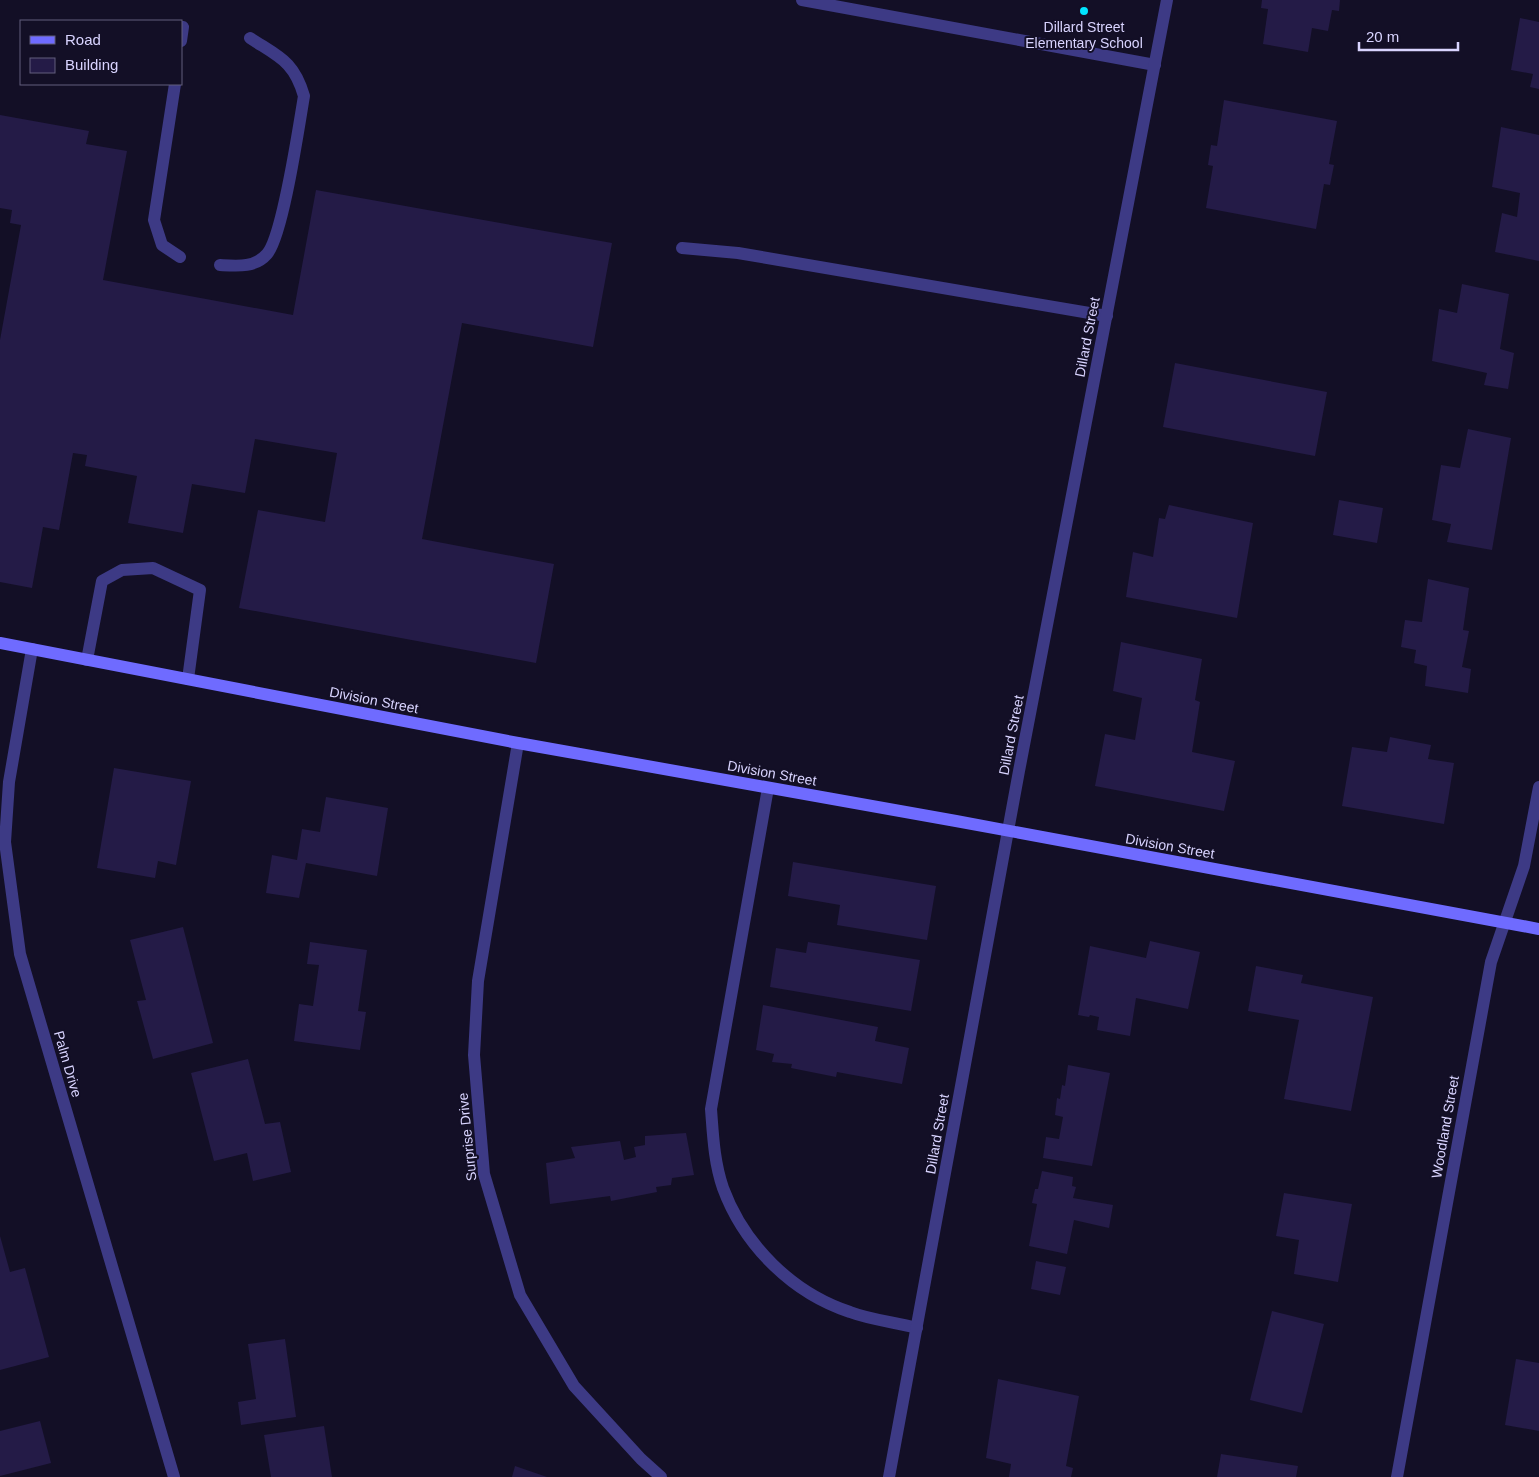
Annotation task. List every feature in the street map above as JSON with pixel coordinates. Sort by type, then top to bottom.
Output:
[{"type":"street","points":[[802,0],[1155,65]]},
{"type":"street","name":"Dillard Street","points":[[889,1477],[1008,831],[1167,0]]},
{"type":"street","points":[[182,34],[183,27]]},
{"type":"street","points":[[220,265],[247,266],[267,254],[278,230],[304,96],[299,77],[286,61],[250,38]]},
{"type":"street","points":[[175,85],[154,220],[162,245],[180,257]]},
{"type":"street","points":[[682,248],[738,253],[1107,316]]},
{"type":"street","points":[[86,660],[102,581],[122,570],[153,568],[200,590],[188,679]]},
{"type":"street","name":"Division Street","points":[[0,643],[518,743],[1539,929]]},
{"type":"street","name":"Palm Drive","points":[[32,649],[9,782],[5,842],[20,954],[174,1477]]},
{"type":"street","name":"Surprise Drive","points":[[518,743],[478,981],[474,1055],[484,1174],[520,1295],[574,1386],[641,1459],[661,1477]]},
{"type":"street","name":"Woodland Street","points":[[1397,1477],[1491,962],[1506,923],[1524,866],[1539,787]]},
{"type":"street","points":[[768,788],[711,1108],[714,1151],[723,1187],[741,1225],[768,1261],[795,1283],[822,1300],[849,1312],[917,1328]]},
{"type":"building","points":[[1262,0],[1340,0],[1339,11],[1332,10],[1328,31],[1312,28],[1308,52],[1263,44],[1268,9],[1261,8]]},
{"type":"building","points":[[1520,18],[1539,22],[1539,89],[1530,87],[1533,74],[1511,70]]},
{"type":"building","points":[[1224,100],[1337,121],[1329,164],[1334,165],[1330,185],[1324,184],[1316,229],[1206,208],[1213,166],[1208,165],[1211,145],[1217,146]]},
{"type":"building","points":[[0,115],[89,131],[86,144],[127,151],[103,280],[293,315],[316,190],[612,243],[593,347],[462,323],[422,539],[554,564],[536,663],[239,608],[258,510],[325,522],[337,453],[255,439],[245,493],[192,484],[183,533],[128,523],[137,476],[85,466],[87,455],[73,453],[59,530],[43,527],[32,588],[0,582],[0,340],[21,225],[10,223],[12,210],[0,208]]},
{"type":"building","points":[[1501,127],[1539,135],[1539,261],[1495,252],[1502,213],[1517,217],[1520,193],[1492,187]]},
{"type":"building","points":[[1462,284],[1509,294],[1500,349],[1514,353],[1508,389],[1484,385],[1487,373],[1432,361],[1439,309],[1457,313]]},
{"type":"building","points":[[1175,363],[1327,392],[1315,456],[1163,427]]},
{"type":"building","points":[[1468,429],[1511,438],[1492,550],[1447,542],[1451,524],[1432,520],[1441,465],[1460,468]]},
{"type":"building","points":[[1339,500],[1383,508],[1377,543],[1333,535]]},
{"type":"building","points":[[1169,505],[1253,523],[1237,618],[1126,597],[1133,552],[1153,557],[1159,518],[1165,519]]},
{"type":"building","points":[[1428,579],[1469,588],[1463,630],[1469,631],[1462,667],[1471,669],[1468,693],[1425,686],[1427,666],[1414,663],[1416,650],[1401,647],[1405,620],[1422,622]]},
{"type":"building","points":[[1121,642],[1202,659],[1195,700],[1200,702],[1192,752],[1235,761],[1224,811],[1095,786],[1105,734],[1135,740],[1142,698],[1113,691]]},
{"type":"building","points":[[1390,737],[1431,745],[1428,759],[1454,763],[1444,824],[1342,806],[1352,747],[1387,752]]},
{"type":"building","points":[[114,768],[191,781],[176,865],[158,861],[155,878],[97,868]]},
{"type":"building","points":[[326,797],[388,808],[377,876],[306,863],[299,898],[266,893],[272,855],[297,860],[302,829],[320,832]]},
{"type":"building","points":[[793,862],[936,886],[927,940],[837,925],[840,905],[788,896]]},
{"type":"building","points":[[183,927],[213,1043],[153,1059],[137,1001],[146,1000],[130,940]]},
{"type":"building","points":[[1150,941],[1200,952],[1188,1009],[1136,998],[1130,1036],[1097,1030],[1099,1017],[1078,1015],[1090,946],[1146,958]]},
{"type":"building","points":[[310,942],[367,950],[358,1011],[366,1012],[360,1050],[294,1041],[299,1004],[313,1006],[319,965],[307,964]]},
{"type":"building","points":[[808,942],[920,960],[911,1011],[770,987],[776,948],[806,953]]},
{"type":"building","points":[[1256,966],[1303,975],[1301,983],[1373,997],[1351,1111],[1284,1099],[1299,1020],[1248,1011]]},
{"type":"building","points":[[763,1005],[878,1027],[875,1041],[909,1048],[902,1084],[837,1072],[836,1077],[791,1068],[792,1064],[772,1062],[774,1054],[756,1050]]},
{"type":"building","points":[[248,1059],[265,1124],[280,1122],[291,1172],[253,1181],[247,1153],[214,1161],[191,1073]]},
{"type":"building","points":[[1068,1065],[1110,1073],[1092,1166],[1043,1158],[1046,1137],[1059,1139],[1063,1117],[1055,1115],[1057,1098],[1060,1099],[1062,1085],[1065,1086]]},
{"type":"building","points":[[686,1133],[694,1175],[672,1178],[671,1185],[656,1187],[657,1192],[611,1201],[610,1196],[550,1204],[546,1163],[575,1158],[571,1147],[620,1141],[624,1160],[636,1157],[634,1147],[645,1145],[645,1136]]},
{"type":"building","points":[[1042,1171],[1073,1177],[1072,1186],[1076,1187],[1073,1198],[1113,1205],[1109,1228],[1074,1220],[1067,1254],[1029,1246],[1037,1204],[1032,1203],[1035,1189],[1038,1189]]},
{"type":"building","points":[[1284,1193],[1352,1204],[1338,1282],[1294,1274],[1299,1240],[1276,1236]]},
{"type":"building","points":[[0,1236],[10,1272],[25,1268],[49,1357],[0,1370]]},
{"type":"building","points":[[1036,1261],[1066,1267],[1060,1295],[1031,1289]]},
{"type":"building","points":[[1272,1311],[1324,1324],[1302,1413],[1250,1400]]},
{"type":"building","points":[[285,1339],[296,1417],[241,1425],[238,1402],[256,1399],[248,1344]]},
{"type":"building","points":[[1516,1359],[1539,1363],[1539,1431],[1505,1425]]},
{"type":"building","points":[[998,1379],[1079,1396],[1066,1466],[1073,1468],[1071,1477],[1009,1477],[1011,1464],[986,1458]]},
{"type":"building","points":[[40,1421],[51,1463],[0,1476],[0,1431]]},
{"type":"building","points":[[324,1426],[332,1477],[271,1477],[264,1435]]},
{"type":"building","points":[[1221,1454],[1298,1466],[1296,1477],[1217,1477]]},
{"type":"building","points":[[515,1466],[547,1477],[512,1477]]},
{"type":"place","name":"Dillard Street Elementary School","points":[[1084,11]]}]
